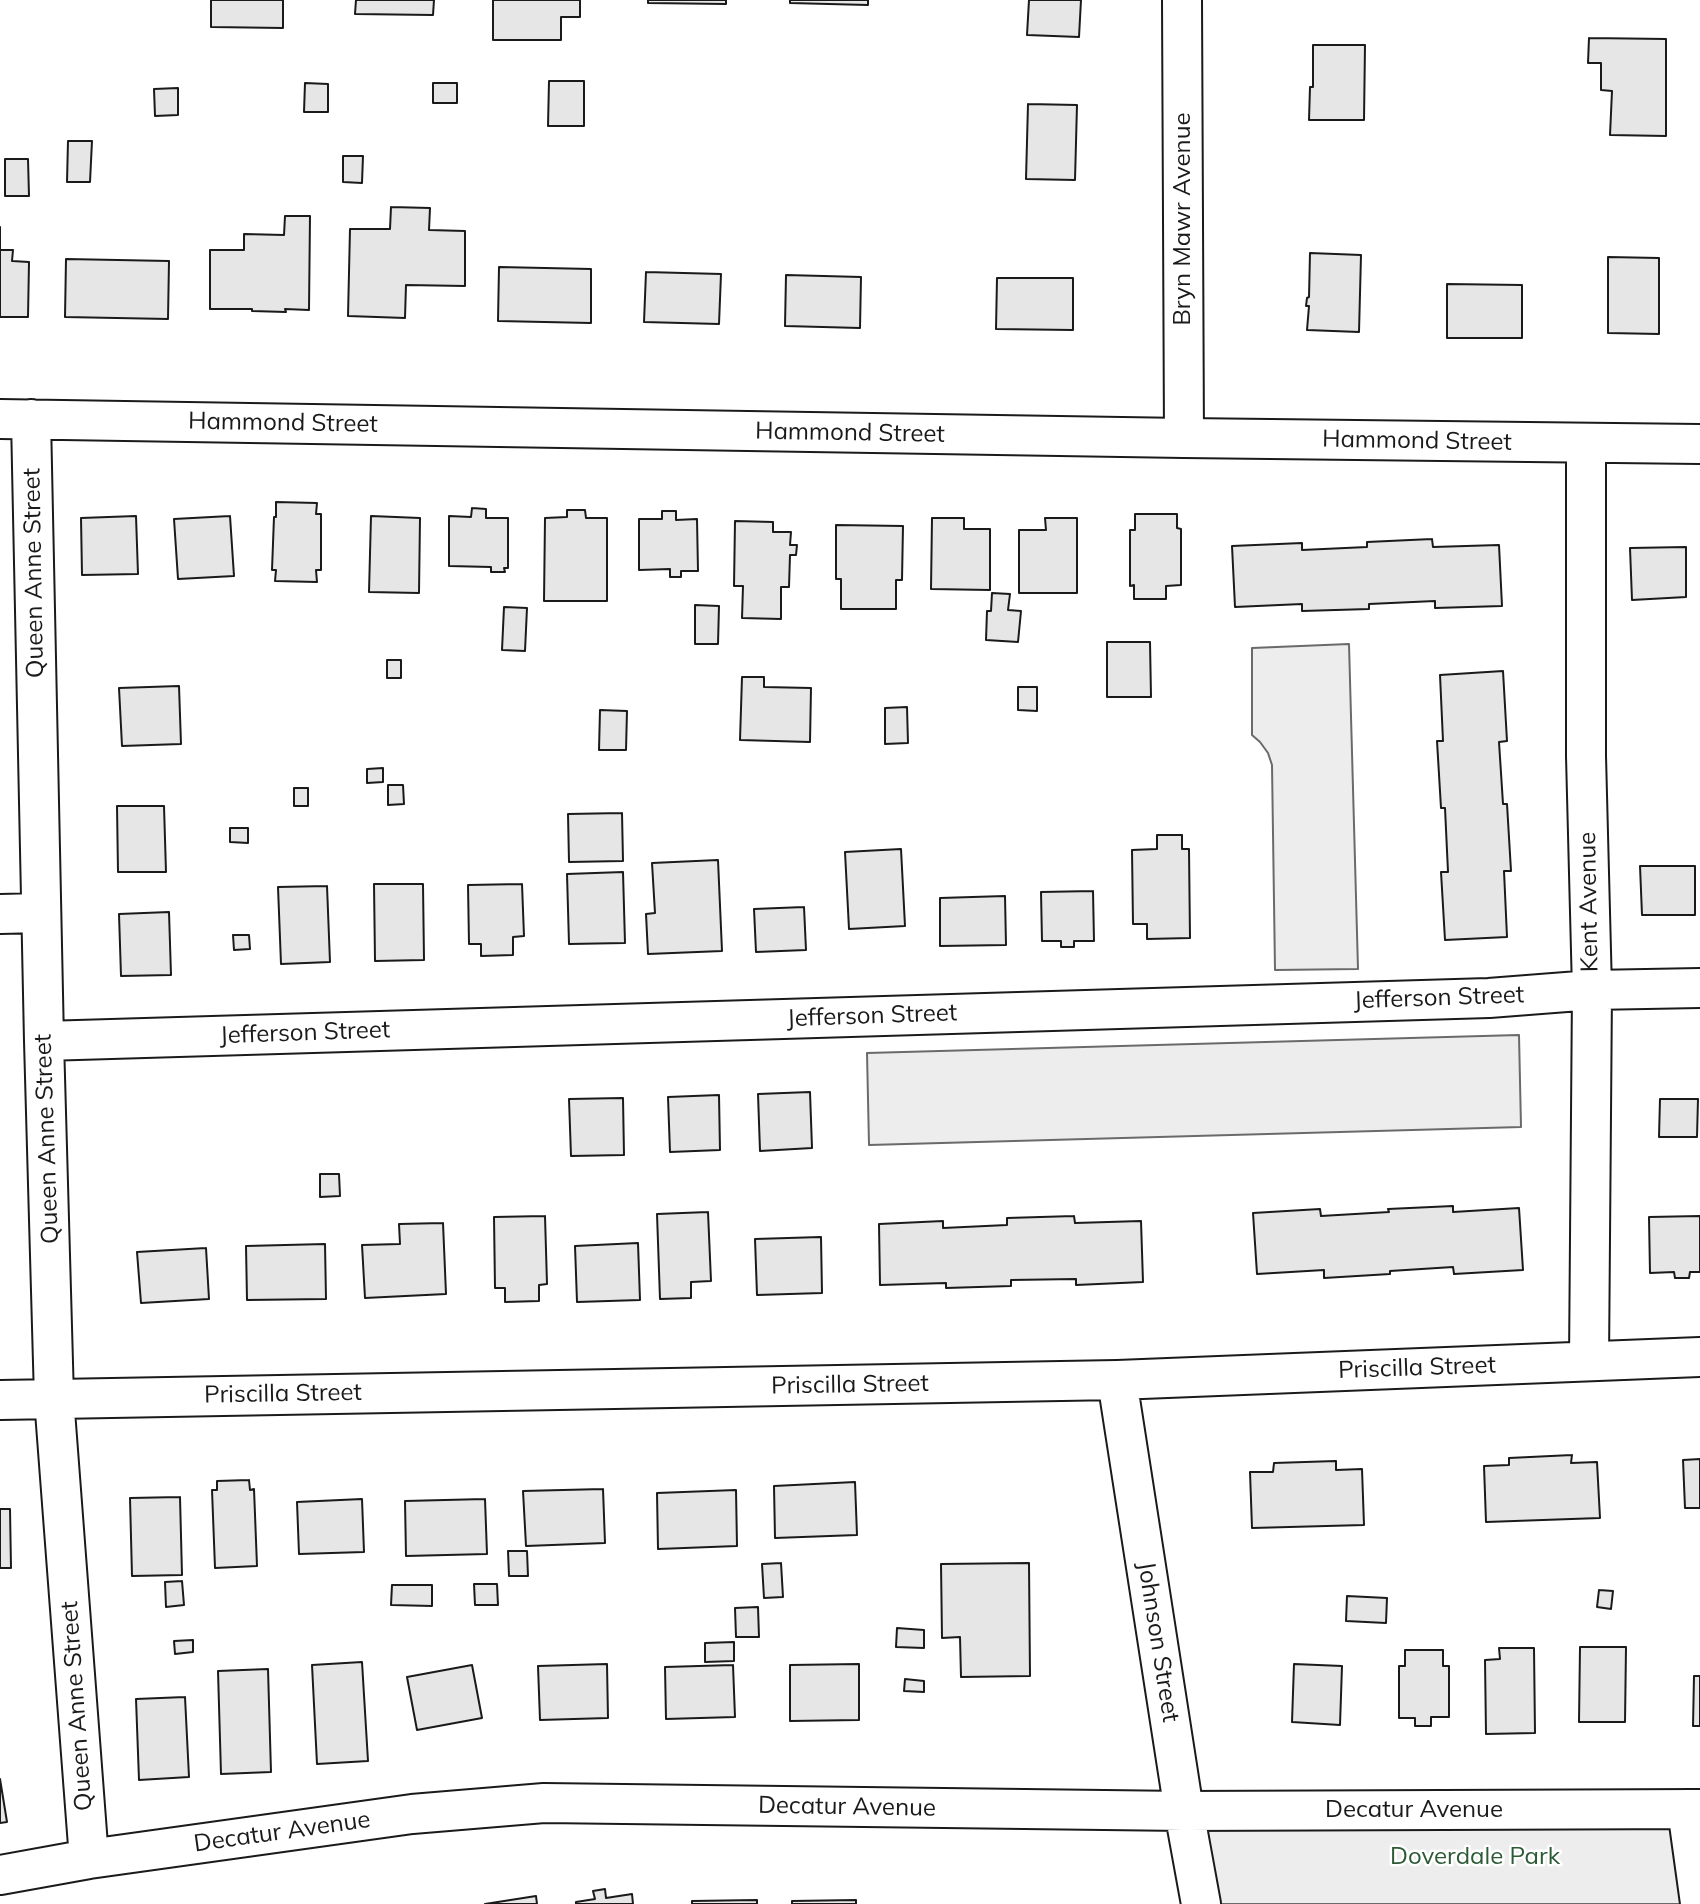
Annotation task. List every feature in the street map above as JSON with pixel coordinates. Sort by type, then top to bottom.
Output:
[{"type":"street","name":"Bryn Mawr Avenue","points":[[1182,0],[1184,438]]},
{"type":"street","name":"Hammond Street","points":[[15,419],[1700,444]]},
{"type":"street","name":"Queen Anne Street","points":[[15,419],[41,913],[54,1398],[89,1859]]},
{"type":"street","name":"Kent Avenue","points":[[1586,443],[1586,729],[1591,990],[1589,1361]]},
{"type":"street","points":[[0,914],[41,913]]},
{"type":"street","name":"Jefferson Street","points":[[44,1041],[1489,998],[1591,990],[1700,988]]},
{"type":"street","name":"Priscilla Street","points":[[0,1400],[1117,1380],[1700,1357]]},
{"type":"street","name":"Johnson Street","points":[[1117,1380],[1201,1904]]},
{"type":"street","name":"Decatur Avenue","points":[[0,1875],[89,1859],[412,1814],[544,1803],[1184,1811],[1693,1809]]},
{"type":"street","points":[[1693,1809],[1700,1903]]},
{"type":"shaded area","points":[[1349,644],[1358,969],[1275,970],[1272,765],[1268,753],[1252,735],[1252,648]]},
{"type":"shaded area","points":[[1519,1035],[1521,1127],[869,1145],[867,1053]]},
{"type":"shaded area","name":"Doverdale Park","points":[[1687,1809],[1700,1904],[1200,1904],[1184,1811]]},
{"type":"building","points":[[211,0],[283,0],[283,28],[211,27]]},
{"type":"building","points":[[356,0],[434,0],[433,15],[355,14]]},
{"type":"building","points":[[493,0],[580,0],[580,17],[561,17],[561,40],[493,40]]},
{"type":"building","points":[[648,0],[726,0],[726,4],[648,3]]},
{"type":"building","points":[[790,0],[868,0],[868,5],[790,3]]},
{"type":"building","points":[[1029,0],[1081,0],[1079,37],[1027,35]]},
{"type":"building","points":[[1589,38],[1666,39],[1666,136],[1610,135],[1612,91],[1601,90],[1601,63],[1588,63]]},
{"type":"building","points":[[1313,45],[1365,45],[1364,120],[1309,120],[1310,87],[1313,87]]},
{"type":"building","points":[[549,81],[584,81],[584,126],[548,126]]},
{"type":"building","points":[[305,83],[328,84],[328,112],[304,112]]},
{"type":"building","points":[[433,83],[457,83],[457,103],[433,103]]},
{"type":"building","points":[[178,88],[178,115],[155,116],[154,89]]},
{"type":"building","points":[[1028,104],[1077,105],[1075,180],[1026,179]]},
{"type":"building","points":[[68,141],[92,141],[90,182],[67,182]]},
{"type":"building","points":[[343,156],[363,156],[362,183],[343,182]]},
{"type":"building","points":[[5,159],[28,159],[29,196],[5,196]]},
{"type":"building","points":[[391,207],[430,208],[429,230],[465,231],[465,286],[406,285],[405,318],[348,316],[350,229],[390,229]]},
{"type":"building","points":[[285,216],[310,216],[309,310],[285,309],[286,312],[210,309],[210,250],[244,250],[244,234],[284,235]]},
{"type":"building","points":[[0,250],[13,250],[12,261],[29,262],[28,317],[0,317]]},
{"type":"building","points":[[1310,253],[1361,255],[1359,332],[1307,330]]},
{"type":"building","points":[[1608,257],[1659,258],[1659,334],[1608,333]]},
{"type":"building","points":[[66,259],[169,261],[168,319],[65,317]]},
{"type":"building","points":[[499,267],[591,269],[591,323],[498,321]]},
{"type":"building","points":[[646,272],[721,274],[719,324],[644,322]]},
{"type":"building","points":[[786,275],[861,277],[860,328],[785,326]]},
{"type":"building","points":[[997,278],[1073,278],[1073,330],[996,329]]},
{"type":"building","points":[[1447,284],[1522,285],[1522,338],[1447,338]]},
{"type":"building","points":[[276,502],[317,503],[316,514],[321,514],[321,570],[316,570],[317,582],[275,581],[276,570],[272,570]]},
{"type":"building","points":[[472,508],[486,509],[486,518],[508,518],[508,568],[504,568],[505,572],[491,572],[491,567],[449,566],[449,516],[471,517]]},
{"type":"building","points":[[567,510],[585,510],[586,518],[607,518],[607,601],[544,601],[545,518],[567,517]]},
{"type":"building","points":[[662,511],[676,511],[676,520],[697,519],[698,571],[681,571],[681,577],[670,577],[670,569],[639,570],[639,519],[662,519]]},
{"type":"building","points":[[1135,514],[1177,514],[1177,528],[1181,529],[1181,585],[1166,586],[1166,599],[1134,599],[1134,585],[1130,586],[1130,530],[1135,530]]},
{"type":"building","points":[[136,516],[138,574],[82,575],[81,518]]},
{"type":"building","points":[[230,516],[234,576],[178,579],[174,519]]},
{"type":"building","points":[[371,516],[420,518],[419,593],[369,592]]},
{"type":"building","points":[[932,518],[964,518],[964,529],[990,529],[990,590],[931,589]]},
{"type":"building","points":[[1045,518],[1077,518],[1077,593],[1019,593],[1019,530],[1046,530]]},
{"type":"building","points":[[735,521],[773,522],[773,532],[791,532],[790,545],[797,545],[796,555],[790,555],[789,587],[781,587],[781,619],[742,618],[743,586],[734,586]]},
{"type":"building","points":[[836,525],[903,526],[902,580],[896,580],[896,609],[841,609],[841,579],[836,579]]},
{"type":"building","points":[[1432,539],[1433,547],[1499,545],[1502,606],[1435,608],[1435,601],[1369,604],[1369,609],[1302,611],[1302,604],[1235,607],[1232,546],[1302,543],[1302,550],[1367,547],[1367,542]]},
{"type":"building","points":[[1686,547],[1686,597],[1632,600],[1630,548]]},
{"type":"building","points":[[992,593],[1010,594],[1008,610],[1021,611],[1018,642],[986,640],[987,611],[991,611]]},
{"type":"building","points":[[695,605],[719,606],[718,644],[695,644]]},
{"type":"building","points":[[504,607],[527,608],[525,651],[502,650]]},
{"type":"building","points":[[1107,642],[1150,642],[1151,697],[1107,697]]},
{"type":"building","points":[[387,660],[401,660],[401,678],[387,678]]},
{"type":"building","points":[[1503,671],[1507,741],[1499,742],[1503,804],[1507,804],[1511,871],[1504,871],[1507,937],[1445,940],[1441,872],[1448,872],[1445,808],[1441,808],[1437,741],[1443,741],[1440,675]]},
{"type":"building","points":[[742,677],[764,677],[764,687],[811,688],[810,742],[740,740]]},
{"type":"building","points":[[179,686],[181,744],[122,746],[119,688]]},
{"type":"building","points":[[1018,687],[1037,687],[1037,711],[1018,710]]},
{"type":"building","points":[[907,707],[908,743],[885,744],[885,708]]},
{"type":"building","points":[[600,710],[627,711],[626,750],[599,750]]},
{"type":"building","points":[[383,768],[383,782],[367,783],[367,769]]},
{"type":"building","points":[[388,785],[403,785],[404,804],[388,805]]},
{"type":"building","points":[[294,788],[308,788],[308,806],[294,806]]},
{"type":"building","points":[[117,806],[164,806],[166,872],[118,872]]},
{"type":"building","points":[[622,813],[623,861],[569,862],[568,814]]},
{"type":"building","points":[[230,828],[248,828],[248,843],[230,842]]},
{"type":"building","points":[[1157,835],[1182,835],[1182,849],[1189,849],[1190,938],[1147,939],[1147,924],[1133,924],[1132,850],[1157,849]]},
{"type":"building","points":[[901,849],[905,926],[849,929],[845,852]]},
{"type":"building","points":[[718,860],[722,951],[648,954],[646,914],[655,913],[652,863]]},
{"type":"building","points":[[1640,866],[1695,866],[1695,915],[1642,915]]},
{"type":"building","points":[[623,872],[625,943],[569,944],[567,874]]},
{"type":"building","points":[[374,884],[423,884],[424,960],[375,961]]},
{"type":"building","points":[[522,884],[524,936],[513,937],[513,955],[481,956],[481,944],[469,944],[468,885]]},
{"type":"building","points":[[327,886],[330,962],[281,964],[278,887]]},
{"type":"building","points":[[1093,891],[1094,941],[1074,941],[1074,947],[1061,947],[1061,941],[1042,941],[1041,892]]},
{"type":"building","points":[[1005,896],[1006,945],[940,946],[940,898]]},
{"type":"building","points":[[804,907],[806,950],[756,952],[754,909]]},
{"type":"building","points":[[169,912],[171,975],[121,976],[119,914]]},
{"type":"building","points":[[233,935],[249,935],[250,949],[234,950]]},
{"type":"building","points":[[810,1092],[812,1148],[760,1151],[758,1094]]},
{"type":"building","points":[[719,1095],[720,1150],[670,1152],[668,1097]]},
{"type":"building","points":[[623,1098],[624,1155],[571,1156],[569,1099]]},
{"type":"building","points":[[1660,1099],[1698,1099],[1697,1137],[1659,1137]]},
{"type":"building","points":[[320,1174],[339,1174],[340,1196],[320,1197]]},
{"type":"building","points":[[1453,1206],[1453,1212],[1519,1208],[1523,1270],[1454,1274],[1453,1267],[1324,1278],[1324,1270],[1257,1274],[1253,1213],[1320,1209],[1321,1216]]},
{"type":"building","points":[[708,1212],[711,1281],[691,1282],[691,1298],[660,1299],[657,1214]]},
{"type":"building","points":[[545,1216],[547,1284],[539,1285],[539,1301],[505,1302],[505,1288],[495,1288],[494,1217]]},
{"type":"building","points":[[1074,1216],[1075,1223],[1141,1221],[1143,1282],[1076,1285],[1076,1279],[1011,1280],[1011,1286],[946,1288],[946,1283],[880,1285],[879,1224],[943,1221],[943,1228],[1007,1225],[1007,1218]]},
{"type":"building","points":[[1700,1216],[1700,1272],[1690,1272],[1689,1278],[1675,1278],[1674,1272],[1650,1273],[1649,1217]]},
{"type":"building","points":[[443,1223],[446,1294],[365,1298],[362,1245],[400,1244],[399,1224]]},
{"type":"building","points":[[821,1237],[822,1293],[757,1295],[755,1239]]},
{"type":"building","points":[[638,1243],[640,1300],[577,1302],[575,1246]]},
{"type":"building","points":[[325,1244],[326,1299],[247,1300],[246,1246]]},
{"type":"building","points":[[206,1248],[209,1299],[141,1303],[137,1252]]},
{"type":"building","points":[[1572,1455],[1571,1463],[1597,1462],[1600,1518],[1486,1522],[1484,1466],[1509,1465],[1509,1458]]},
{"type":"building","points":[[1700,1459],[1700,1508],[1685,1508],[1683,1460]]},
{"type":"building","points":[[1336,1461],[1336,1470],[1362,1469],[1364,1525],[1252,1528],[1250,1472],[1273,1472],[1274,1463]]},
{"type":"building","points":[[249,1480],[250,1490],[254,1489],[257,1566],[215,1568],[212,1490],[217,1490],[217,1481]]},
{"type":"building","points":[[855,1482],[857,1535],[775,1538],[774,1486]]},
{"type":"building","points":[[603,1489],[605,1543],[526,1546],[523,1491]]},
{"type":"building","points":[[736,1490],[737,1546],[658,1549],[657,1493]]},
{"type":"building","points":[[180,1497],[182,1575],[132,1576],[130,1498]]},
{"type":"building","points":[[362,1499],[364,1552],[299,1554],[297,1502]]},
{"type":"building","points":[[485,1499],[487,1554],[406,1556],[405,1501]]},
{"type":"building","points":[[0,1509],[10,1509],[11,1568],[0,1568]]},
{"type":"building","points":[[508,1551],[527,1551],[528,1576],[509,1576]]},
{"type":"building","points":[[781,1563],[783,1597],[764,1598],[762,1564]]},
{"type":"building","points":[[1029,1563],[1030,1676],[961,1677],[960,1637],[942,1638],[941,1564]]},
{"type":"building","points":[[182,1581],[184,1605],[166,1607],[165,1582]]},
{"type":"building","points":[[474,1584],[497,1584],[498,1605],[475,1605]]},
{"type":"building","points":[[392,1585],[432,1585],[432,1606],[391,1605]]},
{"type":"building","points":[[1599,1590],[1613,1591],[1611,1609],[1597,1607]]},
{"type":"building","points":[[1347,1596],[1387,1598],[1386,1623],[1346,1621]]},
{"type":"building","points":[[758,1607],[759,1637],[736,1637],[735,1608]]},
{"type":"building","points":[[897,1628],[924,1630],[924,1648],[896,1647]]},
{"type":"building","points":[[193,1640],[193,1652],[175,1654],[174,1641]]},
{"type":"building","points":[[734,1642],[734,1661],[705,1662],[705,1643]]},
{"type":"building","points":[[1580,1647],[1626,1647],[1625,1722],[1579,1722]]},
{"type":"building","points":[[1499,1648],[1534,1648],[1535,1733],[1486,1734],[1485,1660],[1500,1659]]},
{"type":"building","points":[[1405,1650],[1443,1650],[1443,1666],[1449,1666],[1449,1717],[1431,1717],[1431,1726],[1415,1726],[1415,1718],[1399,1718],[1399,1666],[1405,1666]]},
{"type":"building","points":[[362,1662],[368,1761],[317,1764],[312,1665]]},
{"type":"building","points":[[607,1664],[608,1718],[540,1720],[538,1666]]},
{"type":"building","points":[[859,1664],[859,1720],[790,1721],[790,1665]]},
{"type":"building","points":[[1294,1664],[1342,1666],[1340,1725],[1292,1722]]},
{"type":"building","points":[[472,1665],[482,1718],[417,1730],[407,1677]]},
{"type":"building","points":[[733,1665],[735,1717],[666,1719],[665,1667]]},
{"type":"building","points":[[268,1669],[271,1772],[221,1774],[218,1671]]},
{"type":"building","points":[[1694,1676],[1700,1676],[1700,1726],[1693,1726]]},
{"type":"building","points":[[905,1679],[924,1681],[924,1692],[904,1691]]},
{"type":"building","points":[[185,1697],[189,1777],[139,1780],[136,1699]]},
{"type":"building","points":[[0,1779],[7,1822],[0,1823]]},
{"type":"building","points":[[605,1889],[606,1898],[632,1894],[633,1904],[576,1904],[595,1899],[593,1891]]},
{"type":"building","points":[[536,1896],[537,1904],[485,1904]]},
{"type":"building","points":[[757,1900],[757,1904],[692,1904],[692,1901]]},
{"type":"building","points":[[856,1900],[856,1904],[792,1904],[792,1901]]}]
